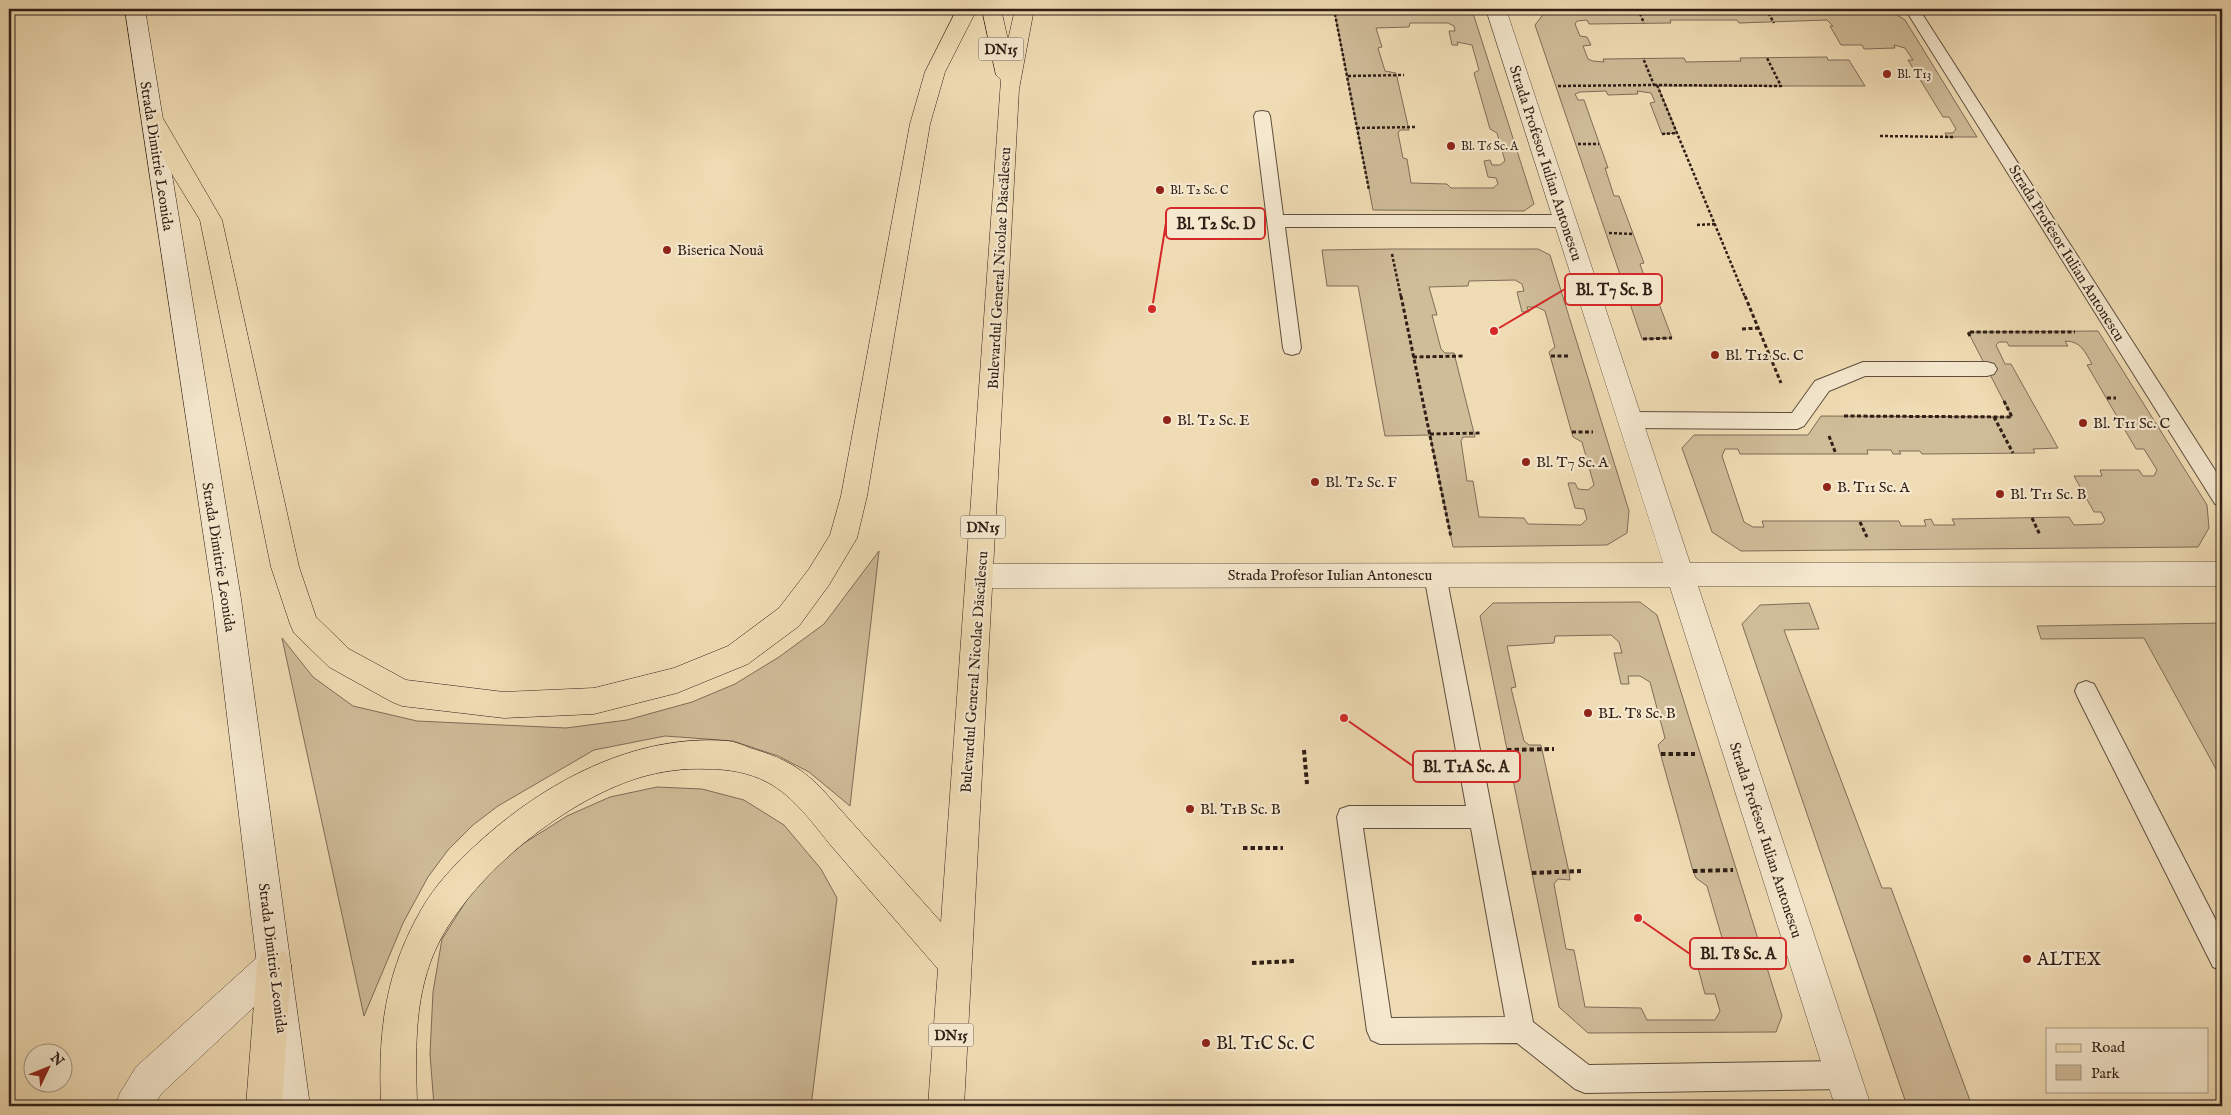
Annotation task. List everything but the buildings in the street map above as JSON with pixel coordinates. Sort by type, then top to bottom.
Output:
[{"type":"main road","points":[[150,113],[184,176],[211,220],[285,567],[304,624],[339,658],[402,693],[504,705],[594,701],[677,680],[738,655],[790,617],[819,577],[843,538],[859,468],[920,124],[935,72],[967,9]]},
{"type":"main road","name":"Bulevardul General Nicolae Dăscălescu","points":[[992,9],[1009,89]]},
{"type":"main road","name":"Bulevardul General Nicolae Dăscălescu","points":[[946,1106],[1009,89],[1024,9]]},
{"type":"main road","points":[[399,1106],[400,1022],[407,979],[442,905],[492,850],[520,827],[593,783],[624,768],[655,760],[684,754],[713,753],[741,757],[774,769],[806,794],[955,964]]},
{"type":"main road","points":[[264,1106],[274,965]]},
{"type":"street","name":"Strada Dimitrie Leonida","points":[[135,9],[226,599],[292,1106]]},
{"type":"street","name":"Strada Profesor Iulian Antonescu","points":[[1496,9],[1848,1091]]},
{"type":"street","name":"Strada Profesor Iulian Antonescu","points":[[980,576],[2222,574]]},
{"type":"street","points":[[132,1106],[149,1080],[274,965]]},
{"type":"lane","name":"Strada Profesor Iulian Antonescu","points":[[1912,9],[2222,498]]},
{"type":"lane","points":[[1262,116],[1292,348]]},
{"type":"lane","points":[[1277,221],[1565,221]]},
{"type":"lane","points":[[1630,420],[1797,421],[1822,386],[1863,369],[1987,369]]},
{"type":"lane","points":[[1435,575],[1479,816],[1521,1030]]},
{"type":"lane","points":[[2086,690],[2222,958]]},
{"type":"lane","points":[[1479,816],[1349,818],[1380,1032],[1521,1030],[1585,1079],[1848,1091]]},
{"type":"path","points":[[1334,9],[1370,192]]},
{"type":"path","points":[[1638,9],[1644,23]]},
{"type":"path","points":[[1766,9],[1774,23]]},
{"type":"path","points":[[1643,58],[1677,133],[1782,383]]},
{"type":"path","points":[[1556,86],[1781,86],[1767,58]]},
{"type":"path","points":[[1348,76],[1404,75]]},
{"type":"path","points":[[1357,128],[1416,127]]},
{"type":"path","points":[[1662,134],[1677,133]]},
{"type":"path","points":[[1880,136],[1957,137]]},
{"type":"path","points":[[1575,144],[1599,144]]},
{"type":"path","points":[[1698,225],[1715,224]]},
{"type":"path","points":[[1606,233],[1633,234]]},
{"type":"path","points":[[1391,249],[1452,542]]},
{"type":"path","points":[[1742,329],[1758,328]]},
{"type":"path","points":[[1968,332],[2079,332]]},
{"type":"path","points":[[1642,340],[1672,338]]},
{"type":"path","points":[[1413,357],[1465,356]]},
{"type":"path","points":[[1840,416],[2012,417]]},
{"type":"path","points":[[1994,417],[2013,453]]},
{"type":"path","points":[[1572,432],[1596,432]]},
{"type":"path","points":[[1430,434],[1482,433]]},
{"type":"path","points":[[1507,750],[1554,749]]},
{"type":"path","points":[[1304,750],[1307,784]]},
{"type":"path","points":[[1661,754],[1700,754]]},
{"type":"path","points":[[1243,848],[1284,848]]},
{"type":"path","points":[[1693,871],[1737,870]]},
{"type":"path","points":[[1532,873],[1581,871]]},
{"type":"path","points":[[1252,963],[1296,961]]},
{"type":"green space","points":[[1334,9],[1472,10],[1534,204],[1524,211],[1373,210]],"holes":[[[1410,23],[1448,23],[1454,26],[1455,31],[1449,31],[1452,45],[1458,45],[1457,42],[1472,45],[1479,70],[1474,73],[1490,129],[1497,133],[1505,161],[1500,165],[1492,165],[1490,160],[1484,161],[1488,177],[1496,178],[1498,184],[1493,188],[1451,188],[1447,184],[1411,183],[1407,159],[1403,158],[1398,133],[1400,130],[1409,130],[1396,73],[1385,71],[1378,48],[1382,47],[1376,28],[1409,27]]]},
{"type":"green space","points":[[1556,9],[1888,9],[1905,20],[1977,137],[1947,137],[1945,133],[1953,133],[1956,129],[1949,117],[1943,117],[1908,60],[1913,60],[1905,48],[1894,45],[1895,48],[1864,49],[1862,45],[1841,45],[1830,26],[1833,26],[1827,20],[1739,23],[1737,20],[1670,20],[1671,23],[1589,24],[1587,20],[1577,21],[1575,24],[1580,36],[1587,37],[1591,45],[1583,46],[1588,59],[1593,61],[1604,62],[1603,59],[1684,58],[1686,62],[1741,61],[1740,58],[1827,57],[1828,60],[1849,60],[1865,86],[1658,86],[1677,133],[1662,134],[1650,103],[1655,102],[1651,93],[1637,91],[1638,94],[1608,95],[1606,91],[1580,92],[1575,94],[1578,100],[1584,100],[1608,168],[1605,168],[1614,196],[1619,196],[1644,263],[1640,264],[1650,293],[1655,293],[1672,338],[1642,339],[1535,25],[1545,12]]},
{"type":"green space","points":[[1538,249],[1550,255],[1629,511],[1627,533],[1607,545],[1453,547],[1430,435],[1385,436],[1358,286],[1327,286],[1322,250]],"holes":[[[1515,280],[1522,284],[1524,291],[1517,292],[1522,312],[1529,312],[1527,307],[1537,307],[1545,311],[1555,347],[1549,352],[1573,437],[1582,442],[1594,485],[1588,490],[1578,489],[1575,483],[1568,483],[1575,508],[1584,509],[1587,519],[1581,525],[1528,524],[1524,518],[1479,517],[1473,481],[1467,481],[1461,441],[1463,437],[1475,437],[1454,353],[1445,353],[1441,349],[1432,315],[1437,315],[1429,287],[1468,286],[1469,281]]]},
{"type":"green space","points":[[2098,331],[2207,505],[2209,528],[2198,547],[1741,551],[1712,532],[1682,448],[1694,435],[1808,435],[1821,416],[2012,417],[1968,332]],"holes":[[[2065,341],[2079,345],[2085,351],[2092,364],[2087,365],[2136,449],[2144,449],[2157,470],[2154,476],[2143,476],[2139,470],[2100,470],[2102,476],[2074,476],[2094,512],[2101,512],[2105,520],[2102,524],[2074,525],[2069,517],[1952,519],[1955,525],[1934,525],[1931,519],[1924,520],[1926,526],[1901,526],[1899,521],[1762,521],[1764,527],[1753,527],[1744,522],[1722,456],[1725,449],[1738,449],[1740,454],[1868,454],[1867,450],[1891,450],[1893,454],[1901,454],[1899,451],[1920,451],[1922,454],[2035,453],[2033,449],[2058,448],[2011,364],[2005,364],[1996,345],[1999,342],[2007,342],[2009,346],[2068,346]]]},
{"type":"green space","points":[[879,551],[850,806],[809,772],[778,756],[733,741],[665,736],[594,750],[498,806],[473,825],[448,850],[428,877],[403,923],[364,1016],[282,638],[313,677],[353,706],[417,721],[566,728],[627,720],[692,702],[735,684],[779,657],[824,624]]},
{"type":"green space","points":[[1640,602],[1657,615],[1782,1016],[1776,1032],[1588,1033],[1559,1007],[1480,616],[1493,603]],"holes":[[[1611,635],[1619,642],[1622,653],[1614,653],[1621,684],[1629,684],[1628,676],[1640,676],[1650,682],[1665,738],[1658,745],[1693,871],[1696,878],[1707,886],[1727,955],[1720,962],[1705,963],[1703,953],[1694,953],[1705,994],[1715,994],[1720,1011],[1715,1020],[1647,1020],[1641,1008],[1585,1007],[1574,950],[1566,949],[1554,884],[1558,879],[1570,880],[1569,872],[1541,745],[1529,745],[1524,741],[1511,688],[1516,687],[1507,646],[1554,643],[1555,636]]]},
{"type":"green space","points":[[1809,603],[1819,629],[1784,630],[1882,888],[1891,888],[1972,1106],[1907,1106],[1742,624],[1760,605]]},
{"type":"green space","points":[[2222,623],[2222,780],[2144,638],[2041,639],[2037,626]]},
{"type":"green space","points":[[657,787],[702,789],[744,800],[784,825],[821,869],[837,898],[811,1106],[434,1106],[430,1054],[433,992],[442,939],[475,887],[518,847],[567,816],[610,797]]},
{"type":"place","name":"Bl. T13","points":[[1887,74]]},
{"type":"place","name":"Bl. T6 Sc. A","points":[[1451,146]]},
{"type":"place","name":"Bl. T2 Sc. C","points":[[1160,190]]},
{"type":"place","name":"Biserica Nouă","points":[[667,250]]},
{"type":"place","name":"Bl. T2 Sc. D","points":[[1152,309]]},
{"type":"place","name":"Bl. T7 Sc. B","points":[[1494,331]]},
{"type":"place","name":"Bl. T12 Sc. C","points":[[1715,355]]},
{"type":"place","name":"Bl. T2 Sc. E","points":[[1167,420]]},
{"type":"place","name":"Bl. T11 Sc. C","points":[[2083,423]]},
{"type":"place","name":"Bl. T7 Sc. A","points":[[1526,462]]},
{"type":"place","name":"Bl. T2 Sc. F","points":[[1315,482]]},
{"type":"place","name":"B. T11 Sc. A","points":[[1827,487]]},
{"type":"place","name":"Bl. T11 Sc. B","points":[[2000,494]]},
{"type":"place","name":"BL. T8 Sc. B","points":[[1588,713]]},
{"type":"place","name":"Bl. T1A Sc. A","points":[[1344,718]]},
{"type":"place","name":"Bl. T1B Sc. B","points":[[1190,809]]},
{"type":"place","name":"Bl. T8 Sc. A","points":[[1638,918]]},
{"type":"place","name":"ALTEX","points":[[2027,959]]},
{"type":"place","name":"Bl. T1C Sc. C","points":[[1206,1043]]}]
